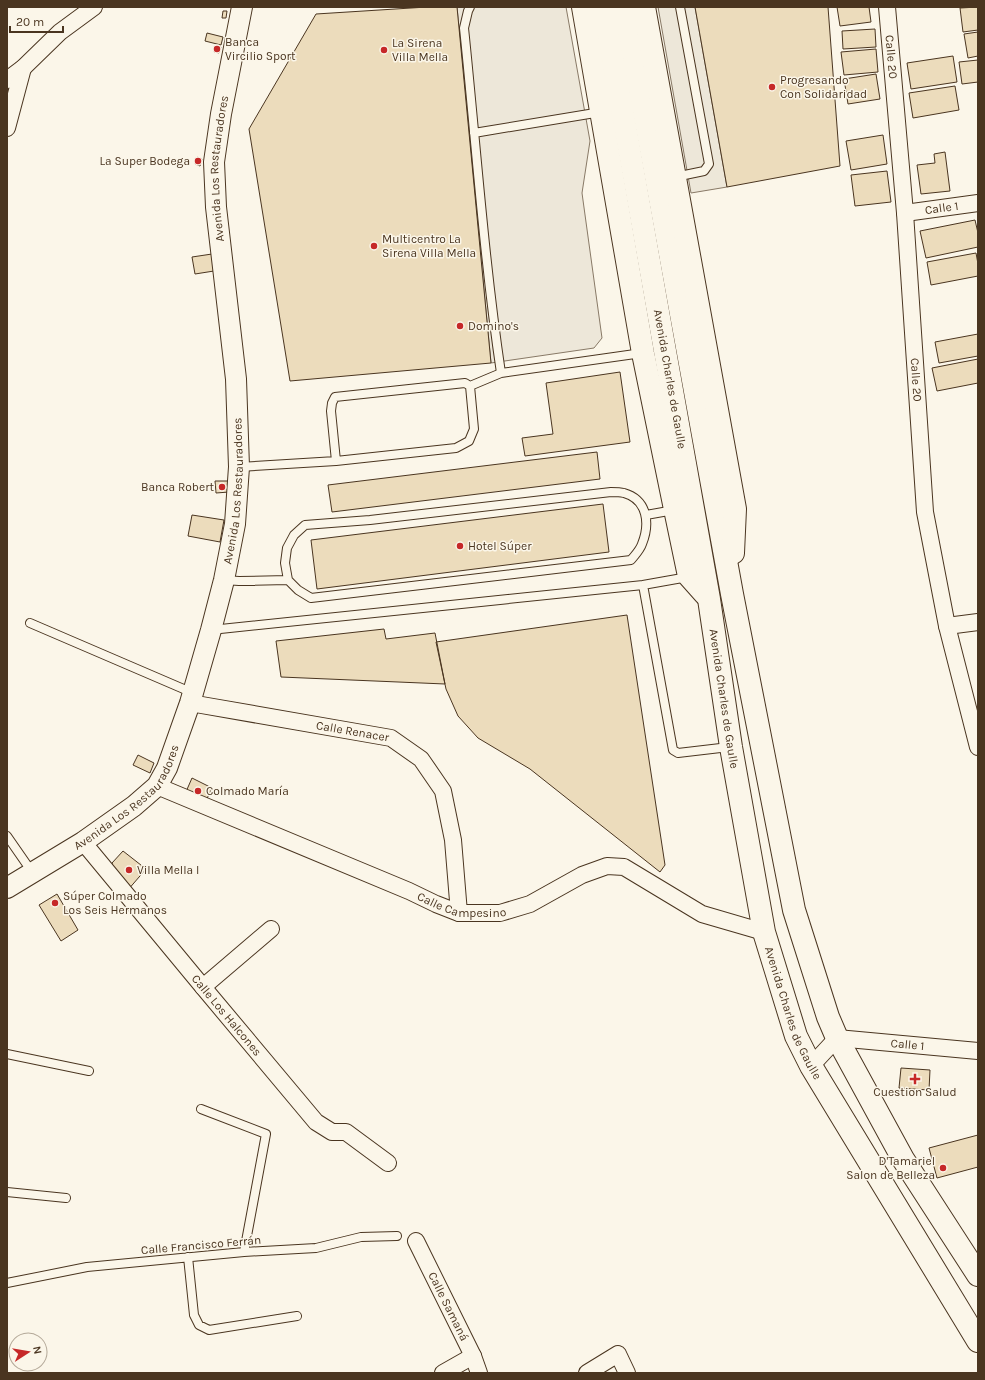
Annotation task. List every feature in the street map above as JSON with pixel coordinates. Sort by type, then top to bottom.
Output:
[{"type":"main road","points":[[583,7],[643,353],[689,576],[709,599]]},
{"type":"main road","name":"Avenida Charles de Gaulle","points":[[604,7],[709,599],[731,747],[764,932],[796,1036],[811,1066],[978,1341]]},
{"type":"main road","name":"Avenida Charles de Gaulle","points":[[625,7],[732,594],[794,910],[828,1017],[837,1038],[902,1159],[978,1275]]},
{"type":"main road","points":[[644,7],[735,509],[732,594]]},
{"type":"street","points":[[7,80],[23,68],[60,32],[94,7]]},
{"type":"street","name":"Avenida Los Restauradores","points":[[7,888],[83,842],[134,806],[157,786],[167,768],[191,698],[211,630],[224,580],[235,524],[239,468],[236,380],[216,207],[214,162],[221,114],[242,7]]},
{"type":"street","name":"Calle 20","points":[[887,7],[905,214],[925,512],[948,626],[978,746]]},
{"type":"street","points":[[7,128],[23,68]]},
{"type":"street","name":"Calle 1","points":[[905,214],[978,203]]},
{"type":"street","points":[[948,626],[978,622]]},
{"type":"street","name":"Calle Renacer","points":[[191,698],[392,738],[421,759],[443,791],[453,840],[459,913]]},
{"type":"street","name":"Calle Campesino","points":[[157,786],[459,913],[500,912],[530,904],[582,875],[607,866],[624,867],[702,914],[764,932]]},
{"type":"street","name":"Calle Los Halcones","points":[[83,842],[316,1122],[332,1132],[346,1132],[388,1163]]},
{"type":"street","points":[[203,987],[271,929]]},
{"type":"street","points":[[811,1066],[837,1038]]},
{"type":"street","name":"Calle 1","points":[[837,1038],[978,1051]]},
{"type":"street","name":"Calle Samaná","points":[[416,1241],[473,1356],[479,1373]]},
{"type":"street","points":[[587,1373],[618,1354],[628,1373]]},
{"type":"street","points":[[443,1373],[473,1356]]},
{"type":"lane","points":[[470,7],[464,28],[495,338],[501,373]]},
{"type":"lane","points":[[674,178],[704,171],[709,164],[680,7]]},
{"type":"lane","points":[[474,133],[601,111]]},
{"type":"lane","points":[[470,386],[501,373],[643,353]]},
{"type":"lane","points":[[336,461],[331,411],[332,403],[336,397],[465,383],[470,386]]},
{"type":"lane","points":[[239,468],[336,461],[456,448],[468,441],[474,430],[470,386]]},
{"type":"lane","points":[[611,492],[624,493],[639,501],[646,515],[646,527],[642,546],[631,560],[311,598],[298,590],[288,580],[285,563],[287,548],[294,535],[305,525],[370,520],[611,492]]},
{"type":"lane","points":[[646,515],[675,509]]},
{"type":"lane","points":[[211,630],[643,585],[689,576]]},
{"type":"lane","points":[[224,580],[288,580]]},
{"type":"lane","points":[[643,585],[673,750],[678,753],[731,747]]},
{"type":"lane","points":[[30,623],[191,698]]},
{"type":"lane","points":[[7,836],[32,872]]},
{"type":"lane","points":[[7,1054],[89,1071]]},
{"type":"lane","points":[[202,1108],[266,1134],[244,1252]]},
{"type":"lane","points":[[7,1192],[66,1198]]},
{"type":"lane","name":"Calle Francisco Ferrán","points":[[7,1283],[87,1268],[244,1252],[316,1248],[361,1237],[397,1236]]},
{"type":"lane","points":[[188,1257],[194,1315],[200,1325],[209,1330],[297,1316]]},
{"type":"shaded area","points":[[457,7],[566,7],[590,141],[582,193],[602,338],[594,348],[491,363]]},
{"type":"shaded area","points":[[658,7],[695,7],[727,187],[691,193]]},
{"type":"building","name":"Multicentro La Sirena Villa Mella","points":[[427,7],[457,7],[491,363],[290,381],[249,129],[316,14]]},
{"type":"building","name":"Progresando Con Solidaridad","points":[[695,7],[828,7],[840,166],[727,187]]},
{"type":"building","points":[[837,7],[869,7],[871,22],[840,26]]},
{"type":"building","points":[[978,7],[978,30],[963,32],[960,8]]},
{"type":"building","points":[[223,11],[227,11],[226,18],[222,18]]},
{"type":"building","points":[[875,29],[876,47],[843,49],[842,31]]},
{"type":"building","points":[[978,32],[978,56],[968,58],[964,34]]},
{"type":"building","points":[[207,33],[223,37],[221,45],[205,41]]},
{"type":"building","name":"Banca Vircilio Sport","points":[[215,46],[221,47],[219,53],[214,52]]},
{"type":"building","points":[[876,49],[878,72],[844,75],[841,52]]},
{"type":"building","points":[[953,56],[957,82],[911,89],[907,63]]},
{"type":"building","points":[[978,60],[978,82],[962,84],[959,62]]},
{"type":"building","points":[[876,74],[880,99],[848,104],[844,79]]},
{"type":"building","points":[[955,86],[959,110],[913,118],[909,93]]},
{"type":"building","points":[[883,135],[887,164],[851,170],[846,141]]},
{"type":"building","points":[[945,152],[950,191],[921,194],[917,165],[935,163],[934,154]]},
{"type":"building","name":"La Super Bodega","points":[[197,157],[202,159],[200,166],[195,164]]},
{"type":"building","points":[[887,171],[891,202],[855,206],[851,175]]},
{"type":"building","points":[[975,220],[978,233],[978,247],[926,258],[920,231]]},
{"type":"building","points":[[976,253],[978,276],[931,285],[927,262]]},
{"type":"building","points":[[212,254],[214,271],[195,274],[192,257]]},
{"type":"building","points":[[978,334],[978,356],[939,363],[935,342]]},
{"type":"building","points":[[978,359],[978,383],[937,391],[932,368]]},
{"type":"building","points":[[620,372],[630,442],[525,456],[522,438],[553,434],[546,383]]},
{"type":"building","points":[[597,452],[600,479],[332,512],[328,485]]},
{"type":"building","name":"Banca Robert","points":[[215,481],[228,481],[229,492],[216,493]]},
{"type":"building","name":"Hotel Súper","points":[[603,504],[609,552],[317,589],[311,540]]},
{"type":"building","points":[[192,515],[224,520],[220,542],[188,536]]},
{"type":"building","points":[[627,615],[665,865],[660,872],[530,769],[478,738],[458,716],[446,689],[436,642]]},
{"type":"building","points":[[384,629],[386,639],[435,633],[445,684],[281,677],[276,641]]},
{"type":"building","points":[[138,755],[154,763],[150,773],[133,765]]},
{"type":"building","name":"Colmado María","points":[[192,778],[212,788],[205,803],[185,794]]},
{"type":"building","name":"Villa Mella I","points":[[123,851],[146,869],[127,891],[114,871],[112,863]]},
{"type":"building","points":[[57,894],[78,930],[61,941],[39,905]]},
{"type":"building","name":"Cuestion Salud","points":[[901,1068],[930,1070],[929,1090],[899,1088]]},
{"type":"building","points":[[978,1135],[978,1167],[937,1178],[929,1148]]},
{"type":"place","name":"Banca Vircilio Sport","points":[[217,49]]},
{"type":"place","name":"La Sirena Villa Mella","points":[[384,50]]},
{"type":"place","name":"Progresando Con Solidaridad","points":[[772,87]]},
{"type":"place","name":"La Super Bodega","points":[[198,161]]},
{"type":"place","name":"Multicentro La Sirena Villa Mella","points":[[374,246]]},
{"type":"place","name":"Domino's","points":[[460,326]]},
{"type":"place","name":"Banca Robert","points":[[222,487]]},
{"type":"place","name":"Hotel Súper","points":[[460,546]]},
{"type":"place","name":"Colmado María","points":[[198,791]]},
{"type":"place","name":"Villa Mella I","points":[[129,870]]},
{"type":"place","name":"Súper Colmado Los Seis Hermanos","points":[[55,903]]},
{"type":"place","name":"Cuestion Salud","points":[[915,1079]]},
{"type":"place","name":"D'Tamariel Salon de Belleza","points":[[943,1168]]}]
